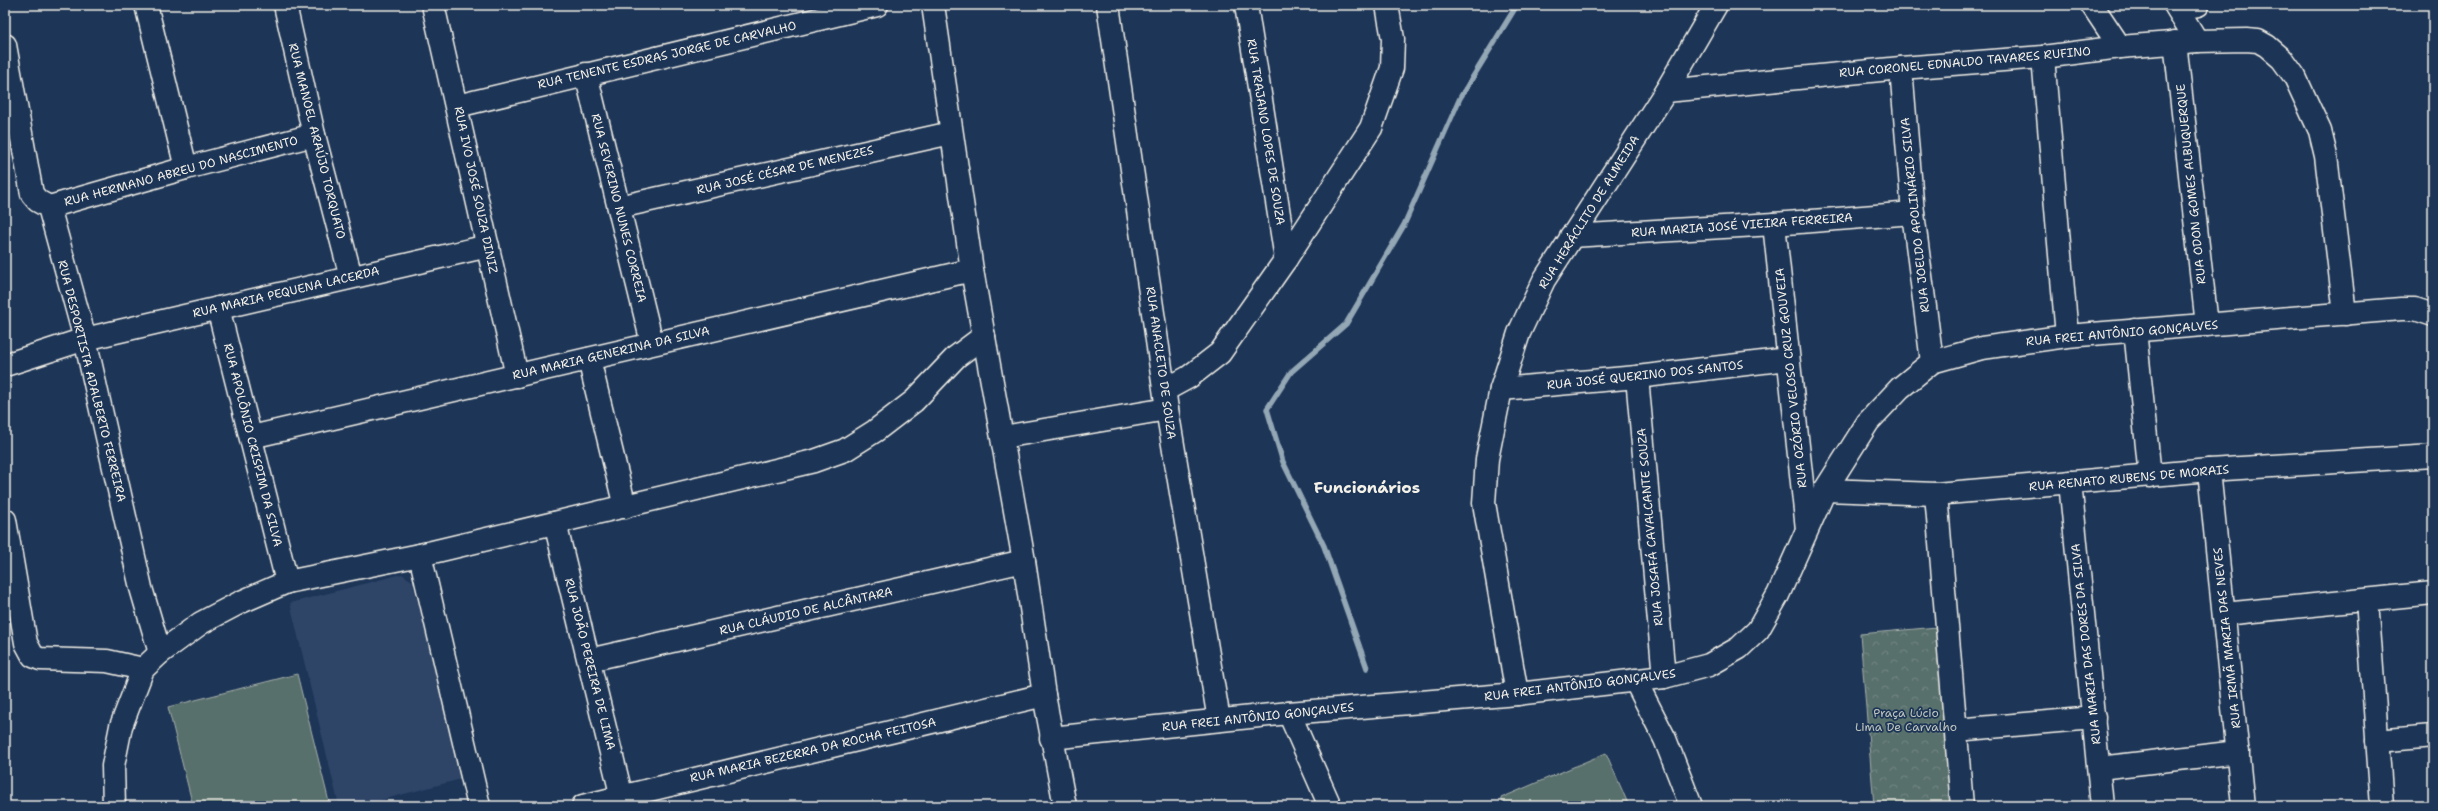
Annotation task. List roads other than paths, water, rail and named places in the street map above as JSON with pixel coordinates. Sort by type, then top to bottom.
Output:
[{"type":"street","points":[[146,5],[186,168]]},
{"type":"street","name":"RUA MANOEL ARAÚJO TORQUATO","points":[[285,5],[314,135],[351,277]]},
{"type":"street","name":"RUA IVO JOSÉ SOUZA DINIZ","points":[[433,5],[518,376]]},
{"type":"street","name":"RUA TENENTE ESDRAS JORGE DE CARVALHO","points":[[457,106],[876,5]]},
{"type":"street","points":[[933,5],[972,270],[1024,561],[1051,738],[1065,806]]},
{"type":"street","name":"RUA ANACLETO DE SOUZA","points":[[1108,5],[1166,399],[1219,720]]},
{"type":"street","name":"RUA TRAJANO LOPES DE SOUZA","points":[[1246,5],[1286,259]]},
{"type":"street","points":[[1002,437],[1166,399],[1189,377],[1220,353],[1286,259],[1374,122],[1392,68],[1393,39],[1387,5]]},
{"type":"street","name":"RUA HERÁCLITO DE ALMEIDA","points":[[1517,694],[1484,503],[1487,459],[1501,389],[1518,332],[1544,280],[1666,91],[1716,5]]},
{"type":"street","points":[[2092,5],[2120,47]]},
{"type":"street","points":[[2184,6],[2197,40]]},
{"type":"street","name":"RUA CORONEL EDNALDO TAVARES RUFINO","points":[[1666,91],[1901,68],[2043,57],[2120,47],[2197,40],[2258,41],[2282,59],[2301,89],[2322,137],[2326,156],[2346,314]]},
{"type":"street","name":"RUA ODON GOMES ALBUQUERQUE","points":[[2175,42],[2208,325]]},
{"type":"street","points":[[5,45],[32,194],[38,201],[49,207]]},
{"type":"street","points":[[2043,57],[2068,336]]},
{"type":"street","name":"RUA JOELDO APOLINÁRIO SILVA","points":[[1901,68],[1913,213],[1932,362]]},
{"type":"street","name":"RUA SEVERINO NUNES CORREIA","points":[[586,74],[652,343]]},
{"type":"street","name":"RUA JOSÉ CÉSAR DE MENEZES","points":[[619,207],[951,133]]},
{"type":"street","name":"RUA HERMANO ABREU DO NASCIMENTO","points":[[49,207],[186,168],[314,135]]},
{"type":"street","name":"RUA DESPORTISTA ADALBERTO FERREIRA","points":[[49,207],[85,339],[141,588],[160,653]]},
{"type":"street","name":"RUA MARIA JOSÉ VIEIRA FERREIRA","points":[[1571,236],[1774,224],[1913,213]]},
{"type":"street","name":"RUA OZÓRIO VELOSO CRUZ GOUVEIA","points":[[1774,224],[1808,532]]},
{"type":"street","name":"RUA MARIA PEQUENA LACERDA","points":[[5,365],[85,339],[488,246]]},
{"type":"street","name":"RUA MARIA GENERINA DA SILVA","points":[[251,437],[590,360],[652,343],[972,270]]},
{"type":"street","name":"RUA APOLÔNIO CRISPIM DA SILVA","points":[[218,308],[287,582]]},
{"type":"street","name":"RUA FREI ANTÔNIO GONÇALVES","points":[[1051,738],[1289,713],[1517,694],[1664,677],[1709,666],[1739,648],[1758,630],[1778,595],[1808,532],[1825,490],[1868,422],[1900,388],[1932,362],[1982,348],[2068,336],[2401,309],[2415,309],[2433,315]]},
{"type":"street","points":[[2135,330],[2150,476]]},
{"type":"street","points":[[114,806],[113,766],[121,726],[143,669],[160,653],[201,623],[241,602],[287,582],[420,556],[814,461],[845,450],[875,431],[914,401],[956,357],[984,336]]},
{"type":"street","name":"RUA JOSÉ QUERINO DOS SANTOS","points":[[1501,389],[1637,377],[1788,359]]},
{"type":"street","points":[[590,360],[625,507]]},
{"type":"street","name":"RUA JOSAFÁ CAVALCANTE SOUZA","points":[[1637,377],[1664,677]]},
{"type":"street","name":"RUA RENATO RUBENS DE MORAIS","points":[[1825,490],[1936,494],[2209,470],[2433,456]]},
{"type":"street","name":"RUA IRMÃ MARIA DAS NEVES","points":[[2209,470],[2243,806]]},
{"type":"street","name":"RUA MARIA DAS DORES DA SILVA","points":[[2070,482],[2102,806]]},
{"type":"street","points":[[1936,494],[1962,806]]},
{"type":"street","points":[[5,520],[28,651],[33,656],[40,659],[107,661],[143,669]]},
{"type":"street","name":"RUA JOÃO PEREIRA DE LIMA","points":[[555,523],[623,801]]},
{"type":"street","points":[[420,556],[479,806]]},
{"type":"street","name":"RUA CLÁUDIO DE ALCÂNTARA","points":[[589,660],[1024,561]]},
{"type":"street","points":[[2224,614],[2433,593]]},
{"type":"street","points":[[2367,600],[2382,806]]},
{"type":"street","points":[[1635,680],[1665,739],[1691,806]]},
{"type":"street","name":"RUA MARIA BEZERRA DA ROCHA FEITOSA","points":[[583,806],[623,801],[1044,695]]},
{"type":"street","points":[[1289,713],[1330,806]]},
{"type":"street","points":[[1956,730],[2094,718]]},
{"type":"street","points":[[2377,741],[2433,736]]},
{"type":"street","points":[[2098,768],[2238,752]]},
{"type":"waterway","points":[[1367,668],[1324,546],[1283,462],[1267,409],[1291,372],[1346,324],[1404,225],[1460,98],[1517,5]]},
{"type":"district","name":"Funcionários","points":[[1367,487]]},
{"type":"park label","name":"Praça Lúcio Lima De Carvalho","points":[[1906,720]]}]
